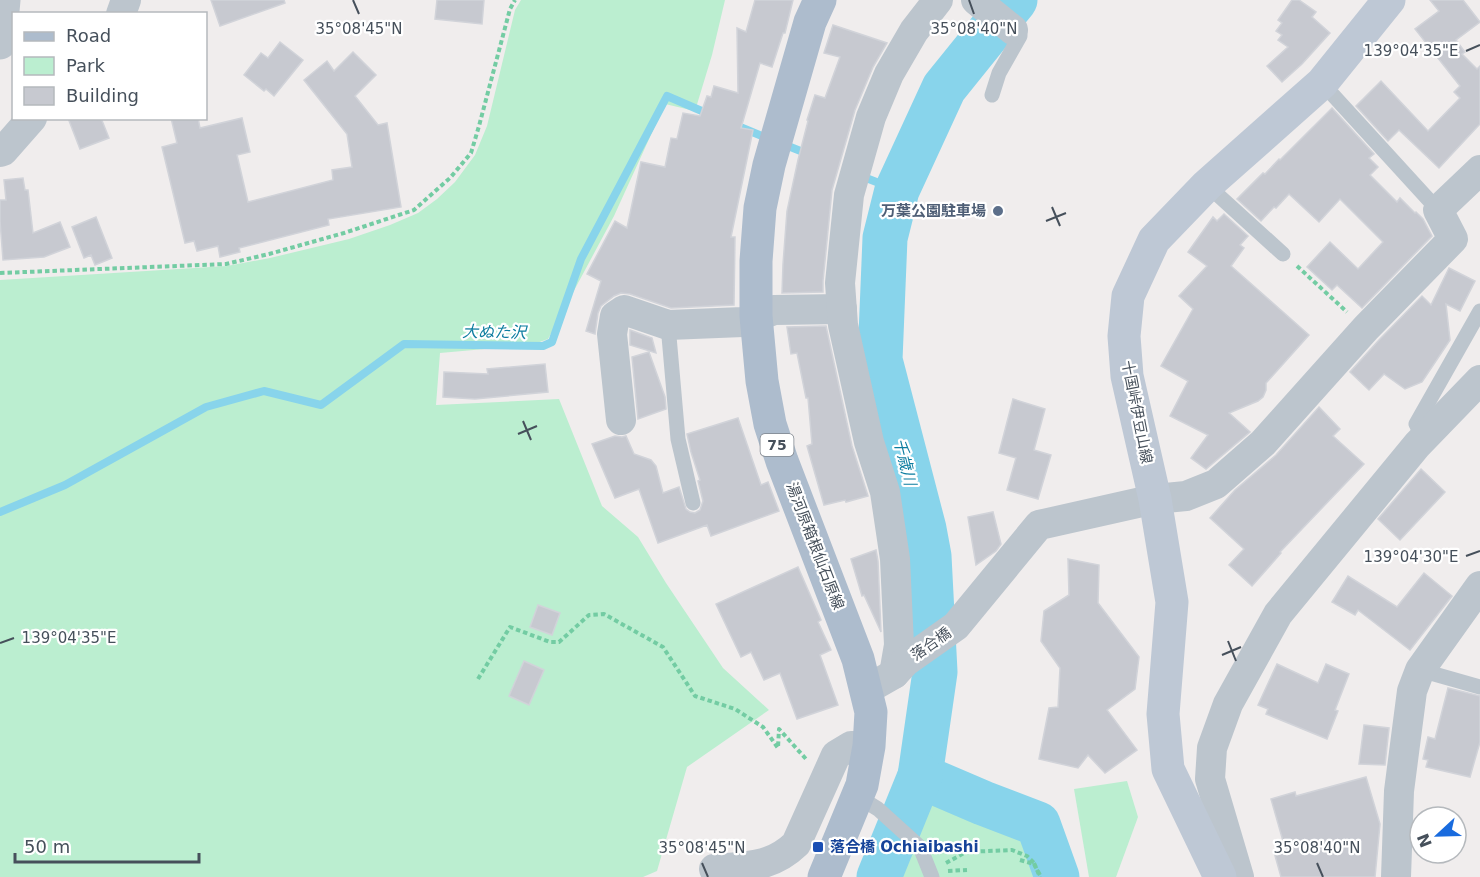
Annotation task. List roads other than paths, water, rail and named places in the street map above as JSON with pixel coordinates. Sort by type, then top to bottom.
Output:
[{"type":"main road","name":"湯河原箱根仙石原線","points":[[820,0],[810,22],[769,165],[760,208],[756,316],[762,381],[770,424],[786,472],[858,658],[888,676],[871,712],[869,746],[862,785],[868,803],[824,877]]},
{"type":"main road","name":"十国峠伊豆山線","points":[[1220,877],[1168,769],[1163,714],[1172,602],[1155,499],[1127,376],[1124,336],[1128,296],[1154,240],[1207,185],[1322,83],[1389,0]]},
{"type":"street","points":[[0,43],[4,0]]},
{"type":"street","points":[[888,676],[899,645],[895,560],[885,492],[868,442],[843,325],[840,284],[849,195],[871,117],[889,74],[914,31],[938,0]]},
{"type":"street","points":[[976,0],[1013,30]]},
{"type":"street","points":[[0,152],[30,120]]},
{"type":"street","points":[[1438,210],[1480,170]]},
{"type":"street","name":"落合橋","points":[[888,676],[956,626],[1039,525],[1155,499],[1186,496],[1216,484],[1263,443],[1365,328],[1453,239],[1438,210]]},
{"type":"street","points":[[621,420],[612,334],[615,316],[624,310],[668,325],[743,322],[774,310],[842,309]]},
{"type":"street","points":[[1239,877],[1210,778],[1212,748],[1227,704],[1278,614],[1423,438],[1480,380]]},
{"type":"street","points":[[1396,877],[1399,791],[1412,691],[1420,670],[1480,586]]},
{"type":"street","points":[[714,869],[760,864],[777,859],[788,852],[796,844],[836,755],[851,746],[869,746]]},
{"type":"lane","points":[[992,95],[999,73],[1020,36],[1013,30]]},
{"type":"lane","points":[[1322,83],[1438,210]]},
{"type":"lane","points":[[1207,185],[1283,254]]},
{"type":"lane","points":[[1423,438],[1416,424],[1480,311]]},
{"type":"lane","points":[[668,325],[678,439],[693,503]]},
{"type":"lane","points":[[1420,670],[1480,687]]},
{"type":"lane","points":[[868,803],[920,847],[932,877]]},
{"type":"waterway","name":"千歳川","points":[[1015,0],[944,88],[897,190],[885,238],[880,360],[929,556],[935,672],[920,776],[1038,824],[1057,877]]},
{"type":"waterway","name":"大ぬた沢","points":[[0,512],[65,485],[206,407],[264,391],[321,405],[404,344],[543,346],[552,342],[581,259],[667,96],[711,115]]},
{"type":"waterway","name":"大ぬた沢","points":[[733,124],[769,139]]},
{"type":"waterway","name":"大ぬた沢","points":[[783,144],[808,154]]},
{"type":"waterway","name":"大ぬた沢","points":[[861,176],[897,190]]},
{"type":"waterway","points":[[879,877],[920,776]]},
{"type":"place","name":"万葉公園駐車場","points":[[998,211]]},
{"type":"place","name":"落合橋 Ochiaibashi","points":[[818,847]]}]
